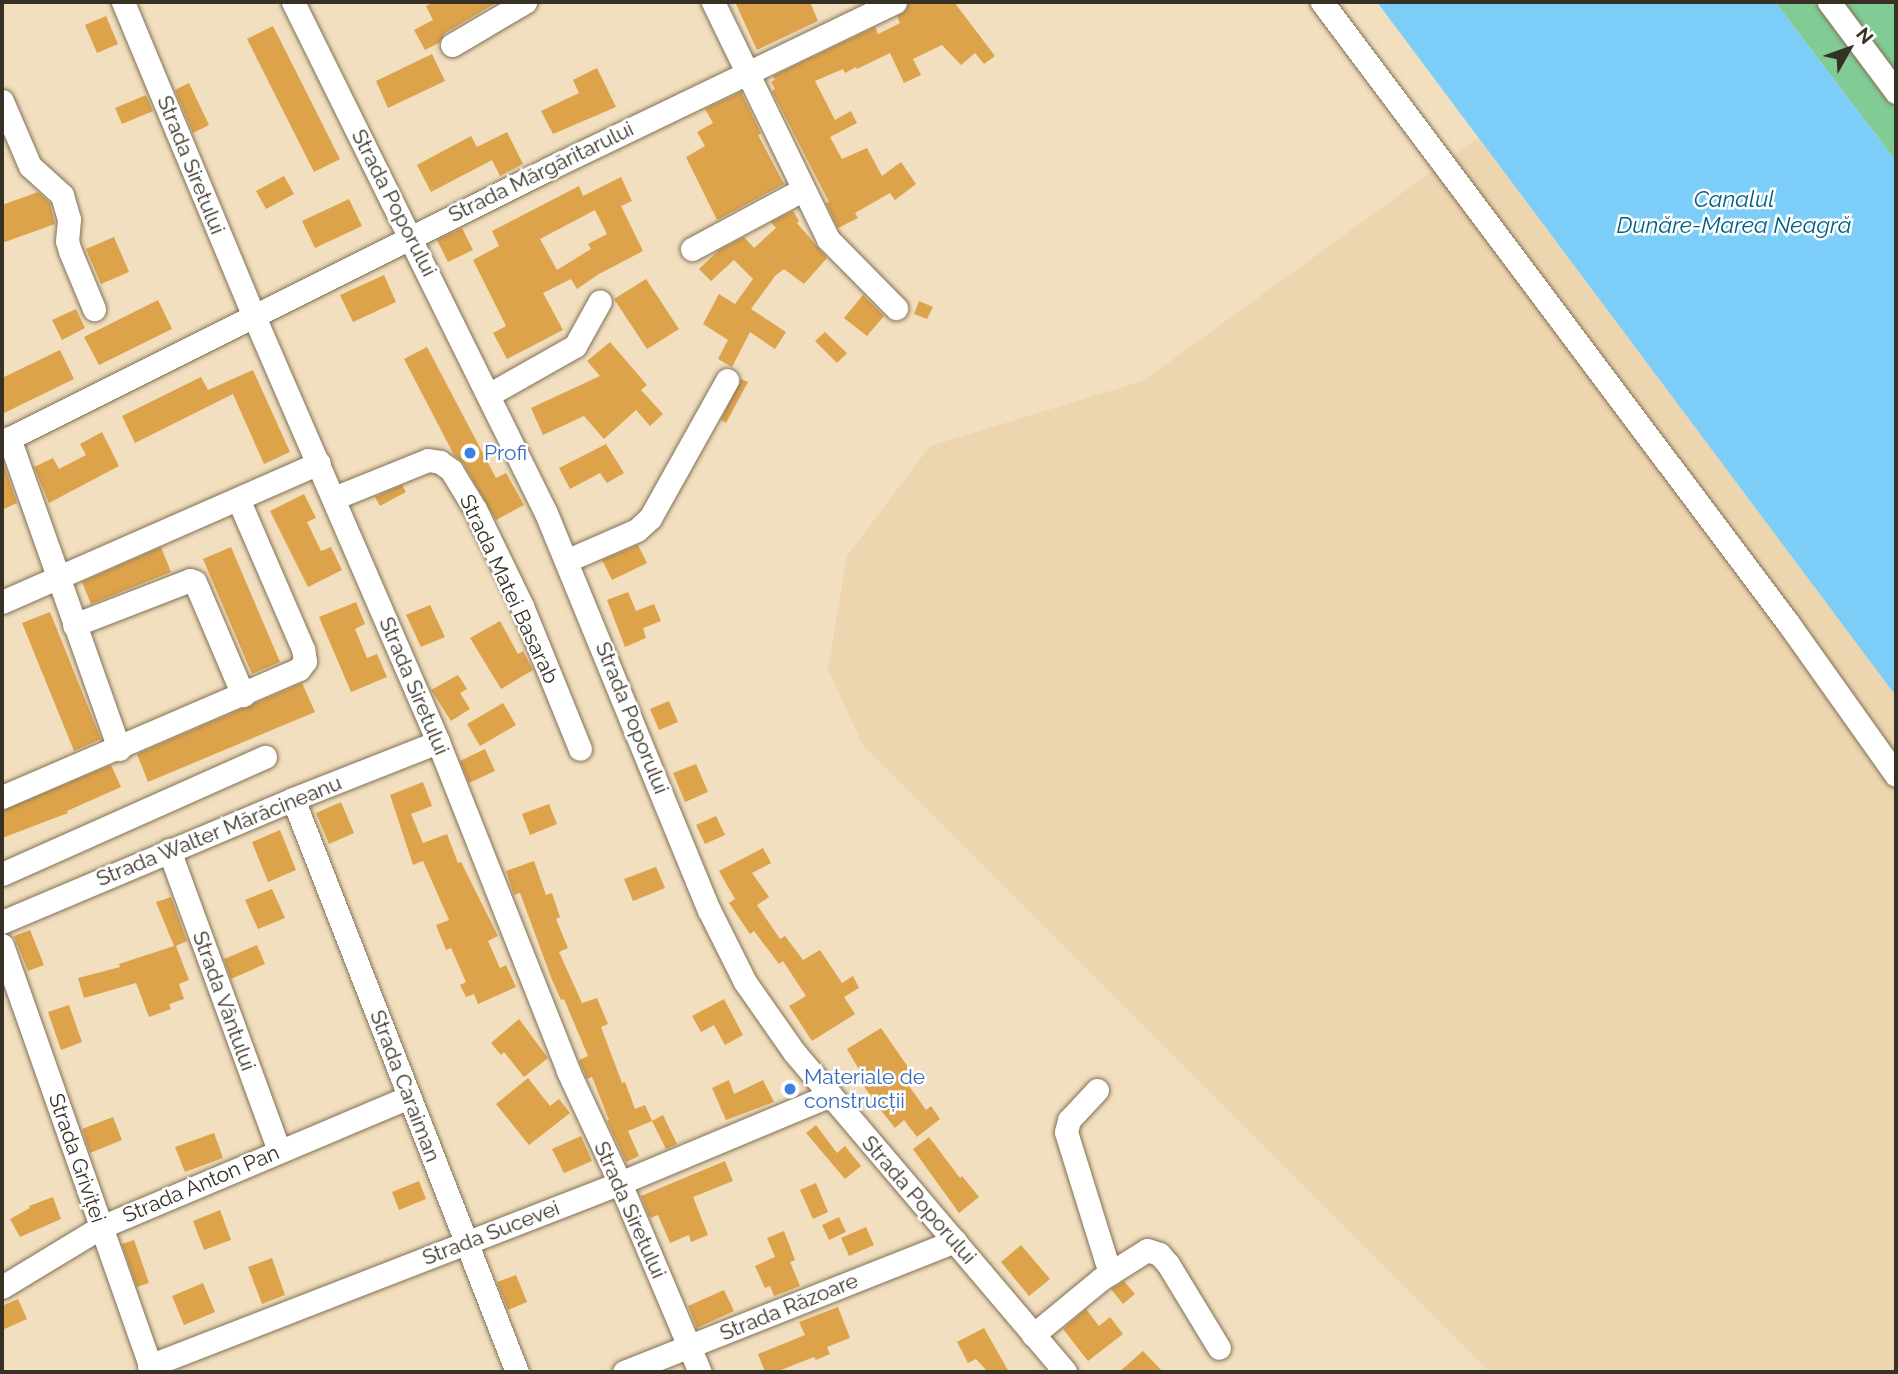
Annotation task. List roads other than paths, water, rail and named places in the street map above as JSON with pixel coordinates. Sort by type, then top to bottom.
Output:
[{"type":"street","name":"Strada Siretului","points":[[123,2],[253,314],[438,742],[568,1072],[620,1183],[700,1372]]},
{"type":"street","name":"Strada Poporului","points":[[293,2],[489,394],[568,560],[723,941],[766,1015],[830,1095],[1065,1372]]},
{"type":"street","points":[[452,45],[524,2]]},
{"type":"street","points":[[713,2],[828,239],[896,308]]},
{"type":"street","name":"Strada Mărgăritarului","points":[[5,440],[411,236],[895,2]]},
{"type":"street","points":[[1322,2],[1788,623],[1896,775]]},
{"type":"street","points":[[1829,2],[1896,93]]},
{"type":"street","points":[[2,101],[30,166],[62,195],[69,219],[67,241],[94,309]]},
{"type":"street","points":[[692,249],[802,190]]},
{"type":"street","points":[[489,394],[575,346],[600,301]]},
{"type":"street","points":[[568,560],[637,530],[650,518],[727,380]]},
{"type":"street","points":[[5,440],[119,748]]},
{"type":"street","name":"Strada Matei Basarab","points":[[334,498],[428,460],[440,462],[451,470],[475,509],[522,606],[580,749]]},
{"type":"street","points":[[2,602],[319,463]]},
{"type":"street","points":[[2,797],[299,669],[304,661],[303,649],[238,499]]},
{"type":"street","points":[[74,625],[190,580],[195,582],[243,695]]},
{"type":"street","name":"Strada Walter Mărăcineanu","points":[[2,922],[169,850],[438,742]]},
{"type":"street","points":[[2,874],[265,757]]},
{"type":"street","name":"Strada Caraiman","points":[[293,799],[517,1372]]},
{"type":"street","name":"Strada Vântului","points":[[169,850],[279,1151]]},
{"type":"street","name":"Strada Griviței","points":[[2,945],[150,1369]]},
{"type":"street","points":[[1097,1090],[1069,1120],[1066,1132],[1110,1273]]},
{"type":"street","name":"Strada Sucevei","points":[[150,1369],[620,1183],[830,1095]]},
{"type":"street","name":"Strada Anton Pan","points":[[2,1287],[101,1227],[409,1097]]},
{"type":"street","name":"Strada Răzoare","points":[[624,1372],[955,1241]]},
{"type":"street","points":[[1033,1335],[1110,1273],[1147,1250],[1159,1254],[1178,1278],[1219,1348]]},
{"type":"water","name":"Canalul Dunăre-Marea Neagră","points":[[1377,2],[1775,2],[1896,161],[1896,696]]},
{"type":"place","name":"Profi","points":[[470,453]]},
{"type":"place","name":"Materiale de construcții","points":[[790,1089]]}]
